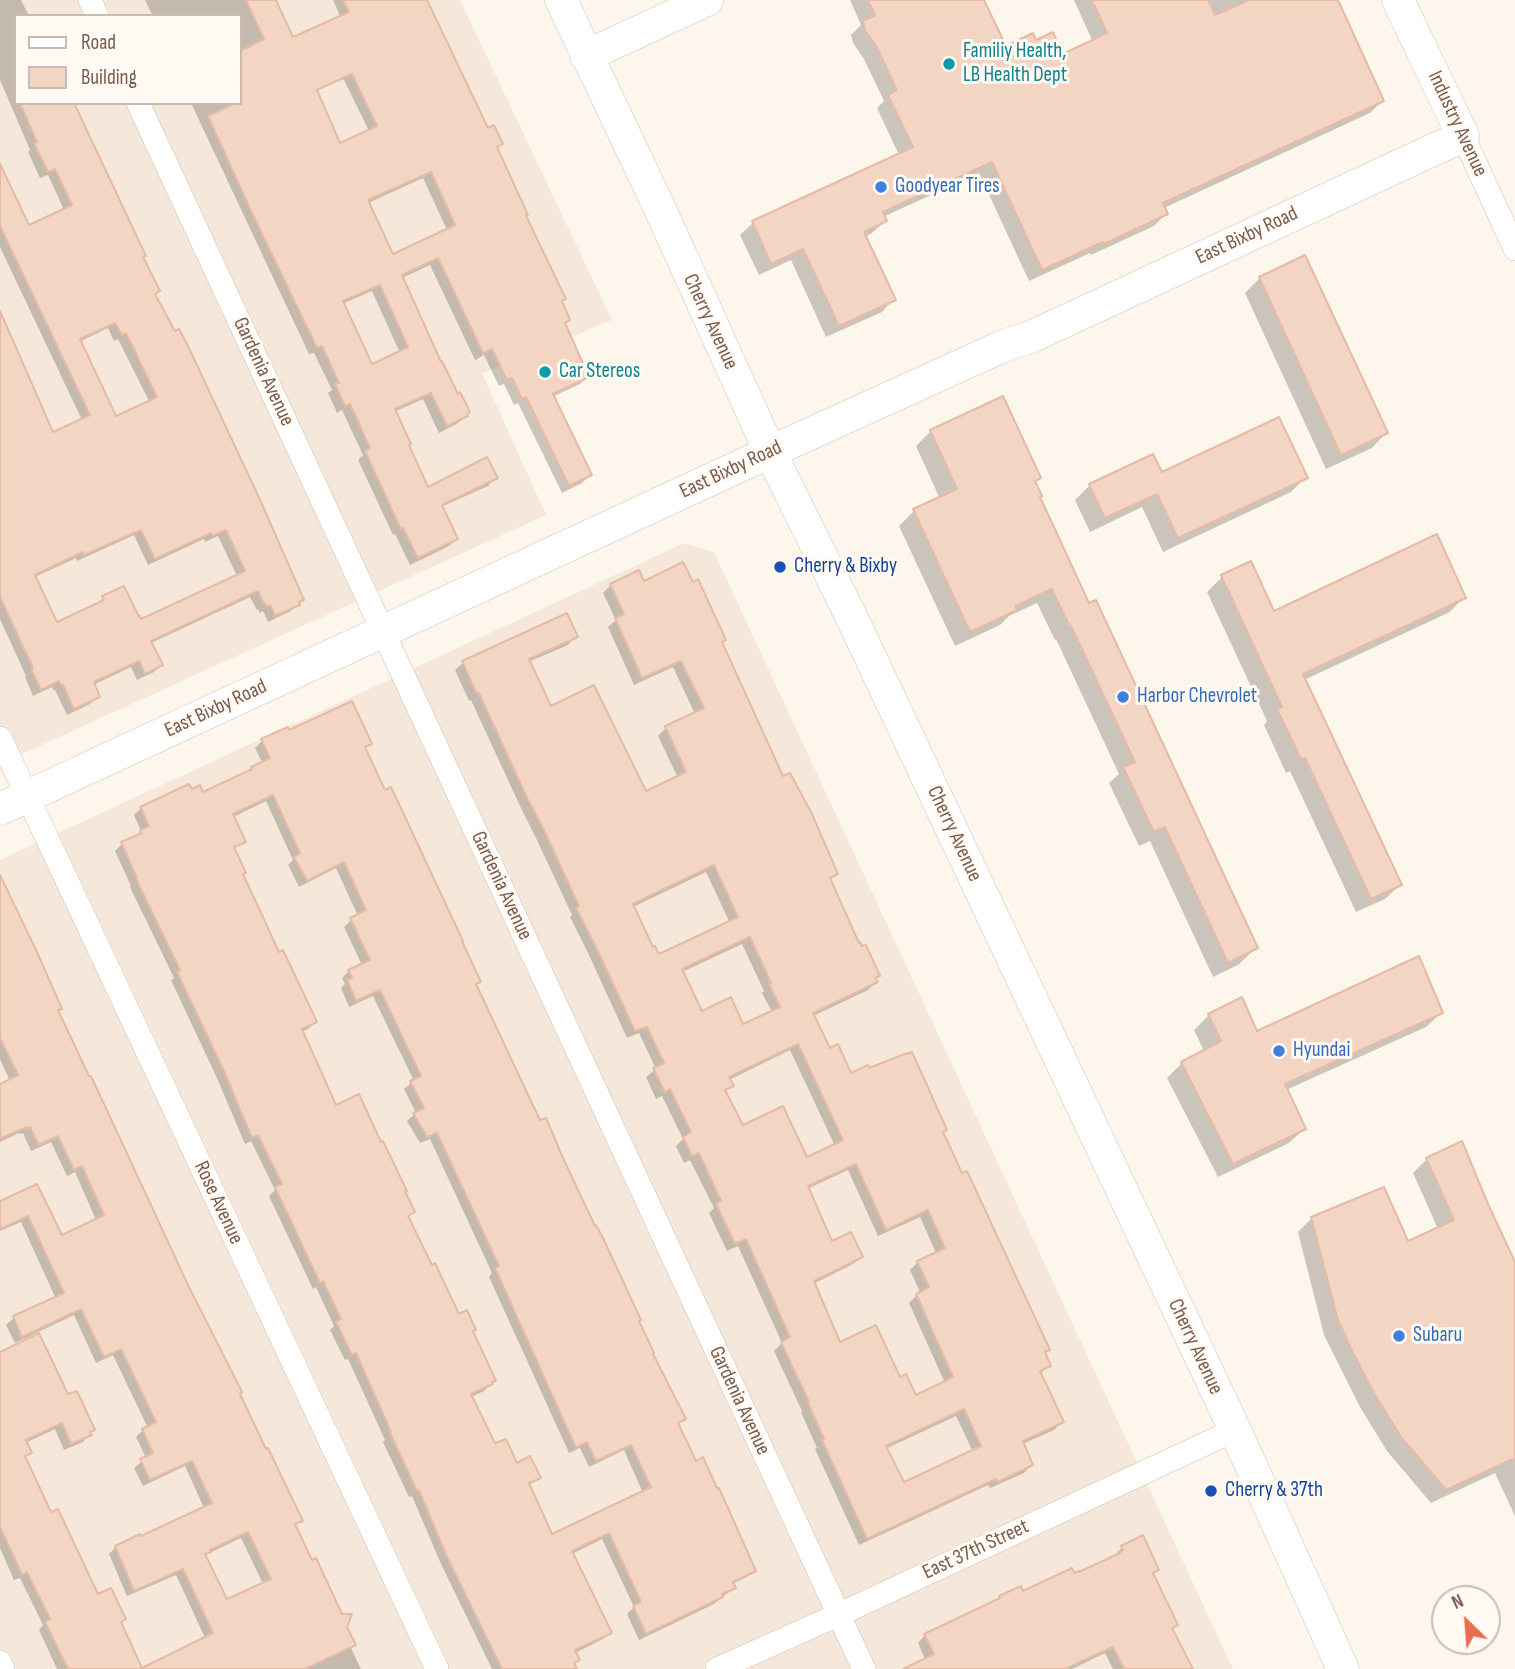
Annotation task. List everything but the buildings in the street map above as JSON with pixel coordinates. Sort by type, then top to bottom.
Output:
[{"type":"street","name":"Cherry Avenue","points":[[561,0],[660,209],[770,452],[856,625],[1235,1430],[1343,1669]]},
{"type":"street","points":[[586,56],[707,0]]},
{"type":"street","name":"Industry Avenue","points":[[1398,0],[1515,249]]},
{"type":"street","name":"Gardenia Avenue","points":[[139,105],[864,1669]]},
{"type":"street","name":"East Bixby Road","points":[[14,802],[770,452],[1001,347],[1033,336],[1463,136]]},
{"type":"street","name":"Rose Avenue","points":[[0,738],[14,802],[437,1669]]},
{"type":"street","name":"East 37th Street","points":[[717,1669],[1235,1430]]},
{"type":"street","points":[[0,1662],[4,1669]]},
{"type":"shaded area","points":[[0,0],[460,0],[612,320],[482,373],[546,515],[0,764]]},
{"type":"shaded area","points":[[684,543],[714,552],[1233,1669],[0,1669],[0,860]]},
{"type":"place","name":"Familiy Health, LB Health Dept","points":[[949,64]]},
{"type":"place","name":"Goodyear Tires","points":[[881,187]]},
{"type":"place","name":"Car Stereos","points":[[545,372]]},
{"type":"place","name":"Cherry & Bixby","points":[[780,567]]},
{"type":"place","name":"Harbor Chevrolet","points":[[1123,697]]},
{"type":"place","name":"Hyundai","points":[[1279,1051]]},
{"type":"place","name":"Subaru","points":[[1399,1336]]},
{"type":"place","name":"Cherry & 37th","points":[[1211,1491]]}]
